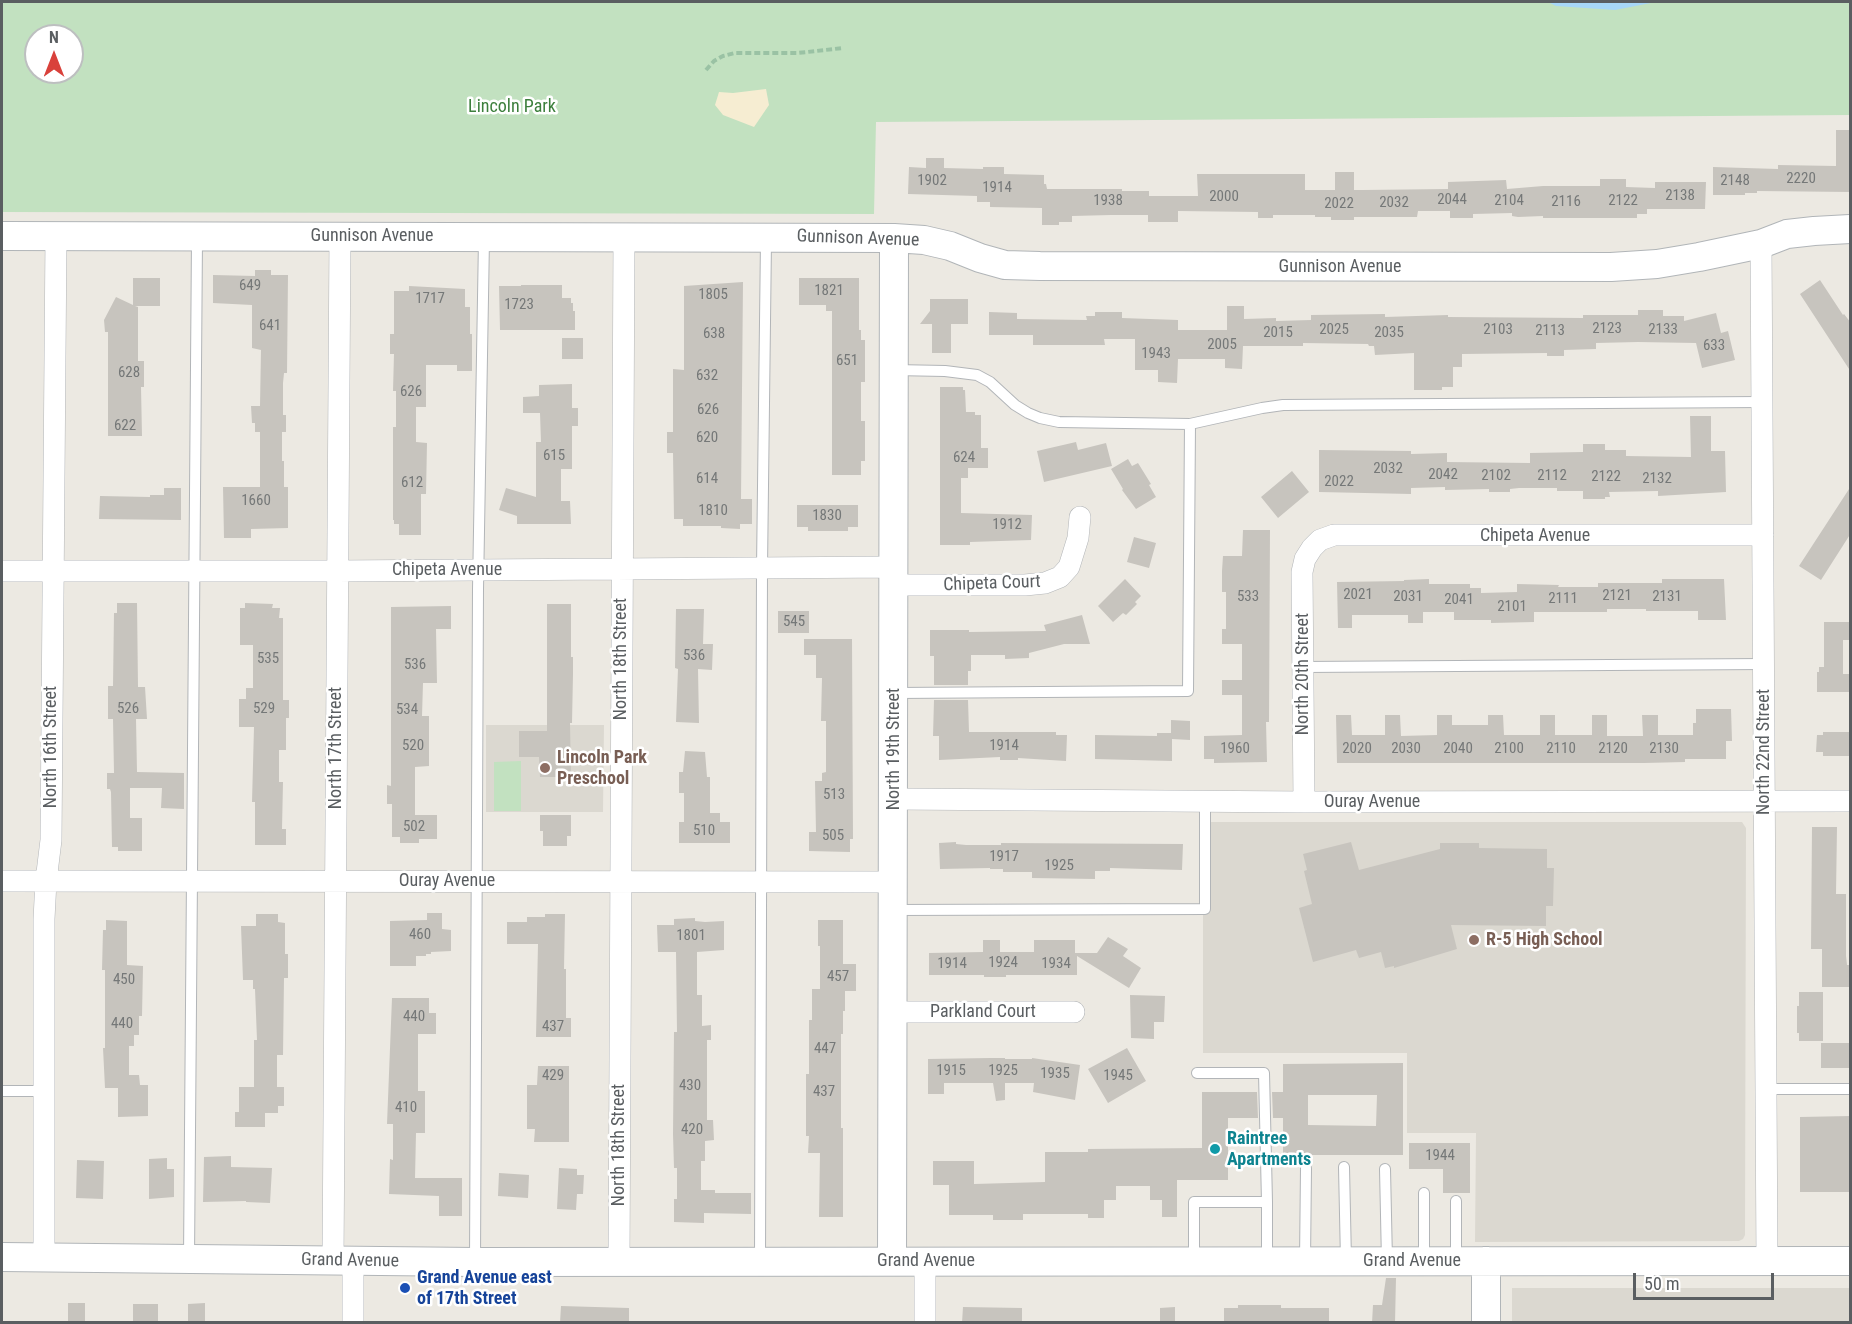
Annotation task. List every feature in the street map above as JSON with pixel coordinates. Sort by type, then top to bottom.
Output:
[{"type":"street","name":"Gunnison Avenue","points":[[2,236],[894,238],[924,240],[950,246],[980,258],[1005,264],[1040,266],[1611,267],[1668,262],[1761,243],[1786,234],[1851,229]]},
{"type":"street","name":"North 16th Street","points":[[44,1258],[46,881],[51,840],[56,236]]},
{"type":"street","name":"North 17th Street","points":[[340,236],[335,881],[343,1261],[354,1323]]},
{"type":"street","name":"North 18th Street","points":[[619,1262],[624,237]]},
{"type":"street","name":"North 19th Street","points":[[892,1261],[894,238]]},
{"type":"street","name":"North 22nd Street","points":[[1761,243],[1767,1261]]},
{"type":"street","name":"Chipeta Court","points":[[893,576],[1025,585],[1045,584],[1060,578],[1069,567],[1078,538],[1080,517]]},
{"type":"street","name":"Chipeta Avenue","points":[[1312,548],[1320,540],[1334,535],[1763,535]]},
{"type":"street","name":"North 20th Street","points":[[1304,802],[1302,572],[1305,559],[1312,548]]},
{"type":"street","name":"Chipeta Avenue","points":[[2,570],[337,571],[762,568],[893,576]]},
{"type":"street","name":"Ouray Avenue","points":[[894,799],[1304,802],[1851,801]]},
{"type":"street","name":"Ouray Avenue","points":[[2,881],[893,882]]},
{"type":"street","name":"Parkland Court","points":[[892,1012],[1074,1012]]},
{"type":"street","name":"Grand Avenue","points":[[2,1257],[475,1262],[1851,1261]]},
{"type":"street","points":[[925,1261],[925,1323]]},
{"type":"street","points":[[1486,1261],[1486,1323]]},
{"type":"lane","points":[[189,1259],[197,235]]},
{"type":"lane","points":[[475,1262],[478,570],[484,236]]},
{"type":"lane","points":[[760,1262],[762,568],[766,237]]},
{"type":"lane","points":[[894,370],[945,370],[977,375],[990,382],[1015,405],[1028,413],[1059,422],[1190,423],[1283,405],[1762,402]]},
{"type":"lane","points":[[894,693],[1188,691],[1190,423]]},
{"type":"lane","points":[[1303,667],[1764,664]]},
{"type":"lane","points":[[893,910],[1205,909],[1205,801]]},
{"type":"lane","points":[[1197,1073],[1264,1073],[1267,1261]]},
{"type":"lane","points":[[1766,1089],[1851,1089]]},
{"type":"lane","points":[[2,1091],[44,1091]]},
{"type":"lane","points":[[1344,1167],[1346,1261]]},
{"type":"lane","points":[[1305,1261],[1306,1168]]},
{"type":"lane","points":[[1385,1169],[1387,1261]]},
{"type":"lane","points":[[1424,1193],[1424,1261]]},
{"type":"lane","points":[[1456,1201],[1456,1261]]},
{"type":"lane","points":[[1194,1261],[1194,1202],[1267,1202]]},
{"type":"path","points":[[706,70],[714,61],[723,56],[735,54],[843,48]]},
{"type":"shaded area","name":"Lincoln Park Preschool","points":[[486,725],[604,725],[603,812],[486,812]]},
{"type":"shaded area","name":"R-5 High School","points":[[1203,822],[1742,822],[1746,828],[1745,1235],[1743,1239],[1739,1241],[1475,1242],[1476,1133],[1407,1133],[1407,1053],[1203,1053]]},
{"type":"shaded area","points":[[1512,1288],[1850,1288],[1850,1322],[1512,1322]]},
{"type":"green space","name":"Lincoln Park","points":[[2,2],[1850,2],[1850,115],[876,122],[874,214],[2,212]]},
{"type":"green space","points":[[521,761],[521,811],[494,811],[494,762]]},
{"type":"sand","points":[[766,89],[769,105],[754,127],[723,115],[715,105],[719,92],[733,93]]},
{"type":"water","points":[[1548,2],[1656,2],[1615,10],[1556,6]]},
{"type":"building","points":[[1836,130],[1851,130],[1851,192],[1757,191],[1757,193],[1745,193],[1745,195],[1713,195],[1713,167],[1778,169],[1778,165],[1836,166]]},
{"type":"building","points":[[926,158],[944,158],[944,168],[1004,167],[1004,174],[1044,175],[1044,184],[1047,189],[1122,189],[1122,191],[1149,191],[1149,196],[1198,196],[1197,174],[1305,174],[1305,190],[1335,190],[1335,172],[1354,172],[1354,190],[1448,189],[1448,182],[1506,180],[1507,189],[1543,186],[1600,186],[1600,179],[1626,179],[1626,187],[1655,188],[1655,182],[1706,182],[1705,209],[1647,209],[1647,214],[1637,214],[1637,218],[1518,217],[1512,216],[1512,213],[1473,214],[1473,218],[1450,218],[1450,211],[1418,211],[1417,217],[1354,217],[1354,220],[1331,220],[1331,217],[1315,217],[1315,215],[1273,215],[1273,218],[1258,218],[1258,212],[1178,211],[1178,222],[1148,222],[1148,215],[1111,215],[1072,216],[1072,222],[1042,225],[1042,208],[990,207],[990,202],[977,202],[977,196],[908,194],[909,167],[926,168]]},
{"type":"building","points":[[255,270],[271,270],[271,275],[288,275],[287,373],[284,373],[283,383],[283,415],[286,415],[286,432],[282,432],[282,461],[284,461],[284,487],[288,487],[288,528],[251,529],[251,538],[224,538],[223,487],[260,487],[260,432],[255,432],[251,406],[260,406],[261,350],[252,348],[252,305],[213,303],[213,275],[255,276]]},
{"type":"building","points":[[133,278],[160,278],[160,306],[135,306],[138,307],[138,361],[144,361],[144,387],[141,387],[142,436],[108,436],[108,332],[105,332],[104,320],[116,297],[133,305]]},
{"type":"building","points":[[799,278],[859,278],[859,330],[861,330],[861,340],[865,340],[865,382],[861,382],[861,421],[865,421],[865,461],[861,461],[861,475],[832,475],[832,311],[826,311],[826,305],[799,305]]},
{"type":"building","points":[[1820,280],[1843,315],[1851,323],[1851,372],[1800,294]]},
{"type":"building","points":[[743,282],[741,499],[752,499],[752,524],[740,524],[740,529],[721,528],[721,526],[683,526],[683,519],[674,519],[673,453],[667,453],[667,432],[673,432],[673,369],[684,370],[684,286]]},
{"type":"building","points":[[562,285],[562,298],[571,298],[571,303],[573,303],[575,330],[500,330],[499,286]]},
{"type":"building","points":[[409,286],[465,289],[465,307],[470,307],[470,334],[472,334],[472,371],[457,371],[457,365],[426,365],[426,407],[416,407],[416,442],[427,443],[426,494],[421,494],[421,535],[399,535],[399,524],[394,524],[393,520],[393,427],[396,427],[396,391],[393,391],[394,354],[390,354],[390,334],[394,334],[394,291],[409,291]]},
{"type":"building","points":[[930,299],[968,299],[968,324],[951,324],[951,353],[932,353],[932,324],[920,324],[930,311]]},
{"type":"building","points":[[1227,306],[1244,306],[1244,319],[1276,318],[1276,321],[1311,320],[1311,315],[1385,314],[1385,317],[1448,315],[1448,317],[1583,318],[1583,315],[1638,315],[1638,310],[1663,310],[1663,316],[1684,316],[1684,321],[1716,313],[1721,333],[1728,331],[1735,360],[1702,368],[1696,343],[1596,343],[1596,349],[1564,350],[1564,356],[1547,356],[1547,353],[1462,354],[1462,367],[1453,367],[1453,387],[1442,387],[1442,390],[1414,390],[1414,353],[1375,355],[1374,346],[1368,344],[1303,343],[1303,346],[1243,346],[1242,369],[1225,368],[1225,359],[1178,359],[1177,383],[1158,382],[1158,370],[1135,370],[1135,339],[1104,339],[1105,345],[1033,345],[1033,335],[989,335],[989,312],[1017,313],[1017,319],[1087,320],[1086,316],[1095,316],[1095,312],[1122,312],[1122,318],[1178,320],[1178,330],[1227,330]]},
{"type":"building","points":[[562,338],[583,338],[583,359],[562,359]]},
{"type":"building","points":[[572,384],[572,408],[578,408],[578,426],[572,426],[572,469],[561,469],[561,501],[570,501],[571,524],[517,524],[517,516],[499,510],[506,488],[536,497],[536,442],[541,442],[540,413],[523,413],[523,397],[539,396],[539,385]]},
{"type":"building","points":[[940,387],[963,387],[966,412],[981,415],[981,448],[988,448],[988,468],[968,468],[968,478],[961,478],[961,513],[1032,515],[1031,540],[940,545]]},
{"type":"building","points":[[1690,416],[1711,416],[1711,451],[1725,451],[1726,492],[1658,496],[1658,491],[1609,492],[1610,497],[1605,497],[1605,499],[1583,499],[1583,491],[1557,491],[1557,488],[1519,488],[1510,489],[1510,492],[1489,492],[1489,489],[1411,488],[1411,494],[1319,492],[1319,450],[1411,451],[1411,454],[1447,453],[1447,462],[1530,463],[1530,453],[1583,452],[1583,444],[1605,444],[1605,450],[1626,450],[1626,456],[1691,457]]},
{"type":"building","points":[[1076,442],[1078,450],[1106,443],[1112,466],[1044,482],[1037,451]]},
{"type":"building","points":[[1128,459],[1132,466],[1138,463],[1156,497],[1136,509],[1122,490],[1111,469]]},
{"type":"building","points":[[1292,471],[1309,492],[1278,518],[1261,497]]},
{"type":"building","points":[[1851,486],[1851,533],[1821,580],[1799,566]]},
{"type":"building","points":[[164,488],[181,488],[181,520],[99,519],[100,496],[150,497],[150,495],[164,495]]},
{"type":"building","points":[[797,505],[858,505],[858,527],[848,527],[848,531],[808,531],[808,527],[797,527]]},
{"type":"building","points":[[1243,530],[1270,530],[1267,762],[1214,763],[1214,759],[1204,759],[1204,736],[1242,735],[1242,695],[1222,695],[1222,680],[1242,680],[1242,644],[1222,644],[1222,629],[1226,629],[1226,592],[1222,592],[1222,571],[1223,556],[1242,556]]},
{"type":"building","points":[[1134,537],[1156,543],[1149,568],[1127,562]]},
{"type":"building","points":[[1125,579],[1141,596],[1135,602],[1137,604],[1126,615],[1123,613],[1113,622],[1098,606]]},
{"type":"building","points":[[1429,579],[1429,584],[1470,584],[1470,588],[1481,588],[1481,593],[1517,592],[1517,584],[1598,587],[1598,583],[1662,583],[1662,579],[1724,579],[1726,620],[1698,620],[1698,611],[1607,609],[1607,612],[1534,612],[1534,622],[1491,623],[1491,620],[1454,620],[1454,612],[1423,612],[1423,623],[1408,623],[1408,615],[1352,615],[1352,628],[1338,628],[1337,582]]},
{"type":"building","points":[[117,603],[137,603],[138,687],[145,687],[147,719],[136,719],[137,772],[184,773],[184,809],[161,808],[162,788],[130,788],[130,818],[142,818],[142,851],[118,851],[118,847],[112,847],[111,792],[107,789],[107,773],[114,773],[113,719],[108,719],[108,686],[113,686],[114,613],[117,613]]},
{"type":"building","points":[[245,603],[273,604],[272,608],[280,608],[279,618],[283,618],[283,700],[289,700],[289,718],[286,718],[286,750],[279,750],[279,782],[283,782],[282,829],[286,829],[286,845],[255,845],[255,802],[252,802],[254,727],[239,727],[239,699],[246,699],[246,688],[253,688],[253,645],[240,645],[240,608],[245,608]]},
{"type":"building","points":[[547,604],[571,604],[573,674],[572,723],[570,723],[571,777],[540,777],[539,757],[519,757],[519,731],[547,731]]},
{"type":"building","points":[[451,606],[451,629],[436,629],[437,683],[423,683],[422,716],[429,716],[429,766],[415,767],[415,815],[437,815],[437,839],[419,839],[419,843],[400,843],[400,837],[392,837],[392,804],[387,804],[387,785],[391,786],[391,607]]},
{"type":"building","points":[[676,609],[704,609],[703,644],[713,644],[712,670],[698,669],[699,723],[676,722],[678,669],[675,668]]},
{"type":"building","points":[[778,611],[809,611],[809,633],[778,633]]},
{"type":"building","points":[[1082,615],[1090,644],[1064,644],[1029,653],[1029,658],[1005,659],[1005,655],[971,655],[968,685],[934,685],[934,656],[930,656],[930,630],[1046,631],[1044,625]]},
{"type":"building","points":[[1824,622],[1849,622],[1849,640],[1843,640],[1843,674],[1851,674],[1851,692],[1817,692],[1817,672],[1819,672],[1819,667],[1824,667]]},
{"type":"building","points":[[804,639],[852,639],[853,839],[850,839],[850,852],[809,851],[809,832],[816,832],[815,781],[822,781],[822,773],[826,772],[826,721],[821,721],[822,678],[816,678],[816,655],[804,655]]},
{"type":"building","points":[[934,700],[968,700],[969,732],[1056,732],[1056,735],[1067,735],[1066,761],[1018,758],[1018,760],[1000,760],[1000,757],[939,760],[939,736],[933,736]]},
{"type":"building","points":[[1696,709],[1731,709],[1732,741],[1726,741],[1726,759],[1685,759],[1685,762],[1644,763],[1337,763],[1336,715],[1351,715],[1352,735],[1385,735],[1385,715],[1400,715],[1401,736],[1437,735],[1437,715],[1452,715],[1452,725],[1488,725],[1488,715],[1503,715],[1504,735],[1540,735],[1540,715],[1555,715],[1555,735],[1592,735],[1592,715],[1607,715],[1607,736],[1643,736],[1642,715],[1658,715],[1658,735],[1693,735]]},
{"type":"building","points":[[1171,720],[1190,721],[1190,740],[1172,739],[1172,761],[1095,759],[1095,735],[1157,736],[1157,733],[1171,733]]},
{"type":"building","points":[[1823,732],[1851,732],[1851,756],[1823,756],[1823,752],[1816,752],[1817,735],[1823,735]]},
{"type":"building","points":[[685,751],[705,752],[707,777],[710,777],[710,813],[720,813],[720,822],[730,822],[730,843],[679,843],[679,822],[684,822],[684,793],[679,793],[679,772],[683,772]]},
{"type":"building","points":[[540,815],[571,815],[571,836],[567,836],[567,846],[543,846]]},
{"type":"building","points":[[1812,827],[1837,827],[1836,894],[1846,894],[1846,956],[1847,965],[1851,965],[1851,987],[1822,987],[1822,949],[1811,949]]},
{"type":"building","points":[[956,842],[956,844],[966,845],[1001,845],[1001,843],[1183,844],[1182,870],[1110,868],[1110,871],[1095,871],[1095,879],[1032,878],[1032,872],[1003,872],[1003,869],[990,868],[940,869],[939,843]]},
{"type":"building","points":[[1351,842],[1359,870],[1440,849],[1440,843],[1479,843],[1479,848],[1547,849],[1547,868],[1554,868],[1553,906],[1546,906],[1546,926],[1451,925],[1457,949],[1394,968],[1394,966],[1385,968],[1381,952],[1359,958],[1356,950],[1313,962],[1299,908],[1312,904],[1304,871],[1307,870],[1303,854]]},
{"type":"building","points":[[427,913],[442,913],[442,929],[451,930],[451,951],[431,952],[426,956],[416,956],[416,966],[390,966],[390,921],[427,920]]},
{"type":"building","points":[[256,914],[278,914],[278,922],[285,923],[288,978],[284,978],[283,1055],[277,1055],[277,1087],[284,1087],[284,1106],[278,1106],[278,1113],[265,1113],[265,1127],[235,1127],[235,1112],[239,1112],[239,1087],[254,1087],[254,1040],[257,1040],[255,989],[253,989],[253,980],[243,980],[241,926],[256,926]]},
{"type":"building","points":[[545,914],[565,914],[566,1018],[571,1018],[571,1037],[536,1037],[538,944],[507,944],[507,922],[527,922],[527,917],[545,917]]},
{"type":"building","points":[[695,918],[695,921],[724,921],[724,950],[697,952],[697,995],[702,995],[702,1026],[711,1025],[711,1040],[707,1040],[707,1120],[713,1120],[714,1140],[705,1141],[705,1161],[701,1161],[701,1190],[715,1190],[715,1193],[751,1193],[751,1214],[704,1213],[704,1223],[674,1222],[674,1199],[677,1199],[677,1168],[674,1168],[673,1134],[674,1032],[677,1032],[676,952],[658,952],[657,925],[674,925],[674,919]]},
{"type":"building","points":[[106,920],[127,921],[127,965],[143,966],[142,1016],[139,1016],[139,1035],[134,1035],[134,1046],[129,1046],[129,1075],[139,1075],[140,1085],[148,1085],[148,1116],[118,1117],[118,1088],[105,1088],[103,1048],[105,1048],[105,970],[102,970],[103,930],[106,930]]},
{"type":"building","points":[[818,920],[843,920],[843,964],[856,964],[856,991],[845,991],[843,1034],[841,1034],[843,1217],[819,1217],[820,1153],[808,1153],[809,1136],[806,1136],[809,1020],[812,1020],[812,989],[820,989]]},
{"type":"building","points":[[1108,937],[1128,949],[1123,956],[1141,968],[1129,988],[1077,956],[1077,975],[984,977],[984,975],[929,975],[929,953],[983,952],[983,940],[1000,940],[1000,952],[1034,952],[1034,940],[1075,940],[1075,953],[1097,953]]},
{"type":"building","points":[[1799,992],[1823,992],[1823,1041],[1799,1041],[1797,1006],[1799,1006]]},
{"type":"building","points":[[1130,995],[1165,996],[1164,1022],[1154,1022],[1154,1039],[1131,1038]]},
{"type":"building","points":[[392,998],[429,998],[429,1013],[436,1013],[436,1034],[418,1034],[418,1091],[425,1091],[425,1133],[416,1133],[415,1178],[462,1178],[462,1216],[439,1216],[439,1196],[389,1194],[390,1159],[393,1160],[393,1124],[387,1124]]},
{"type":"building","points":[[1821,1043],[1851,1043],[1851,1068],[1821,1068]]},
{"type":"building","points":[[1127,1048],[1146,1081],[1108,1103],[1088,1069]]},
{"type":"building","points":[[1032,1058],[1080,1065],[1075,1100],[1033,1092],[1034,1083],[1005,1083],[1005,1100],[996,1101],[993,1083],[944,1083],[944,1094],[928,1094],[928,1059]]},
{"type":"building","points":[[1403,1063],[1403,1155],[1283,1155],[1283,1118],[1273,1118],[1272,1092],[1283,1092],[1283,1064]],"holes":[[[1308,1095],[1377,1095],[1376,1126],[1308,1125]]]},
{"type":"building","points":[[538,1066],[569,1066],[569,1142],[534,1142],[535,1129],[527,1129],[527,1085],[537,1085]]},
{"type":"building","points":[[1202,1092],[1257,1092],[1258,1118],[1228,1118],[1228,1180],[1177,1180],[1177,1217],[1162,1217],[1162,1200],[1150,1200],[1150,1186],[1116,1186],[1116,1200],[1104,1200],[1104,1218],[1088,1218],[1088,1214],[1023,1214],[1023,1220],[993,1220],[993,1215],[949,1215],[949,1185],[933,1185],[933,1161],[974,1161],[974,1184],[1045,1182],[1045,1152],[1088,1152],[1088,1149],[1202,1148]]},
{"type":"building","points":[[1851,1116],[1851,1192],[1800,1192],[1800,1117]]},
{"type":"building","points":[[1409,1143],[1470,1143],[1470,1193],[1443,1193],[1443,1169],[1409,1169]]},
{"type":"building","points":[[231,1156],[231,1167],[272,1168],[270,1203],[203,1202],[204,1157]]},
{"type":"building","points":[[167,1158],[167,1169],[174,1169],[174,1197],[149,1199],[149,1159]]},
{"type":"building","points":[[77,1160],[104,1161],[103,1199],[76,1198]]},
{"type":"building","points":[[559,1168],[577,1169],[577,1175],[584,1175],[583,1194],[577,1194],[576,1210],[557,1209]]},
{"type":"building","points":[[499,1173],[529,1175],[528,1198],[498,1196]]},
{"type":"building","points":[[1386,1278],[1396,1278],[1395,1323],[1372,1323],[1373,1305],[1382,1305]]},
{"type":"building","points":[[68,1303],[85,1303],[85,1323],[68,1323]]},
{"type":"building","points":[[205,1303],[205,1323],[188,1323],[188,1304]]},
{"type":"building","points":[[133,1304],[158,1304],[158,1323],[133,1323]]},
{"type":"building","points":[[1238,1305],[1329,1308],[1329,1323],[1224,1323],[1224,1308],[1238,1308]]},
{"type":"building","points":[[561,1306],[629,1308],[629,1323],[560,1323]]},
{"type":"building","points":[[963,1307],[1022,1308],[1022,1323],[962,1323]]},
{"type":"building","points":[[1175,1307],[1175,1323],[1160,1323],[1160,1308]]},
{"type":"place","name":"Lincoln Park Preschool","points":[[545,768]]},
{"type":"place","name":"R-5 High School","points":[[1474,940]]},
{"type":"place","name":"Raintree Apartments","points":[[1215,1149]]},
{"type":"place","name":"Grand Avenue east of 17th Street","points":[[405,1288]]}]
